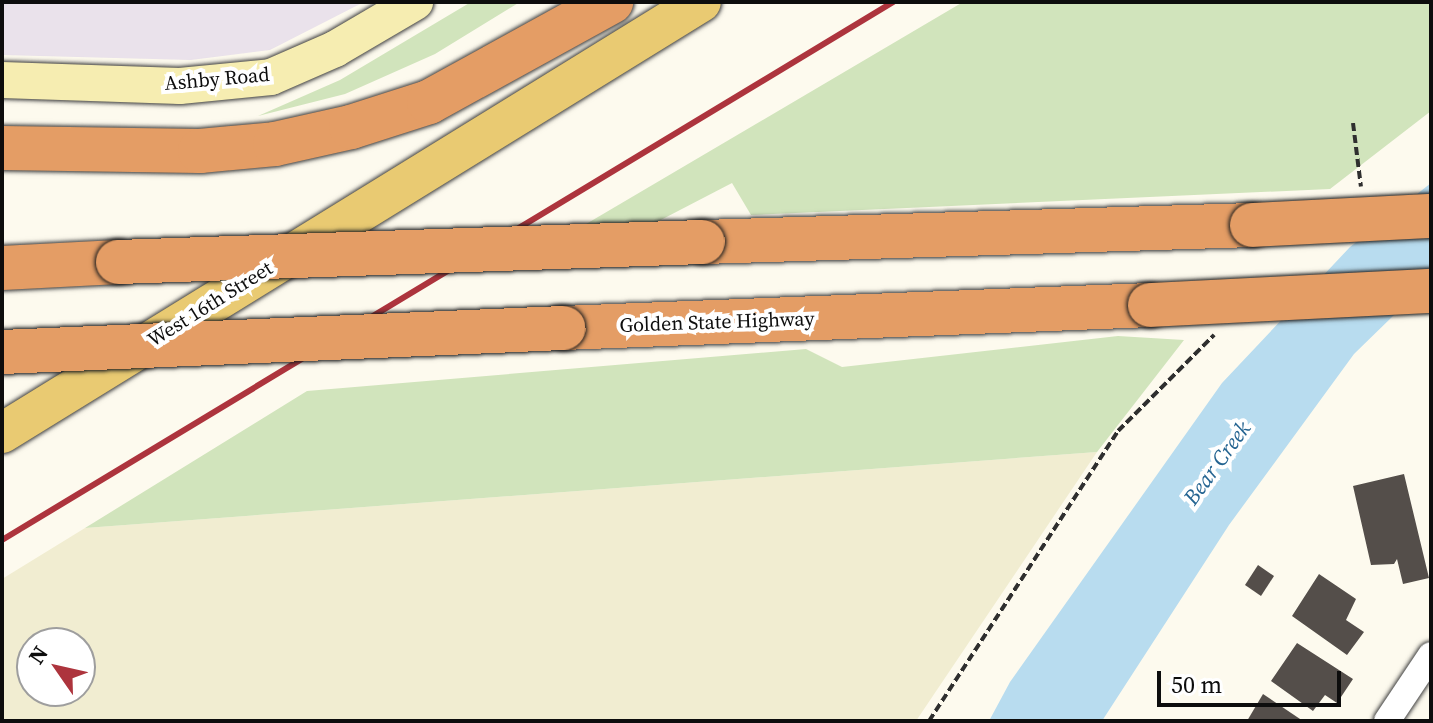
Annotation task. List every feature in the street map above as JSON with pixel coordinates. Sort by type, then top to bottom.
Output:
[{"type":"highway","points":[[2,148],[200,151],[275,144],[351,127],[429,102],[611,2]]},
{"type":"highway","points":[[2,268],[1252,225],[1431,216]]},
{"type":"highway","name":"Golden State Highway","points":[[2,352],[1431,291]]},
{"type":"main road","name":"Ashby Road","points":[[2,80],[180,86],[271,77],[335,49],[415,2]]},
{"type":"main road","name":"West 16th Street","points":[[418,175],[647,2]]},
{"type":"main road","name":"West 16th Street","points":[[2,433],[701,2]]},
{"type":"street","points":[[1387,721],[1431,655]]},
{"type":"path","points":[[1352,195],[1363,184],[1353,123]]},
{"type":"path","points":[[929,721],[1118,431],[1218,330]]},
{"type":"shaded area","points":[[2,2],[364,2],[270,50],[191,60],[2,55]]},
{"type":"shaded area","points":[[1097,452],[916,721],[2,721],[2,579],[85,528]]},
{"type":"green space","points":[[471,2],[520,2],[435,54],[345,94],[258,116],[340,80]]},
{"type":"green space","points":[[963,2],[1431,2],[1431,111],[1330,189],[751,215],[732,183],[653,224],[581,227]]},
{"type":"green space","points":[[1118,336],[1184,340],[1097,452],[85,528],[307,391],[806,349],[842,367]]},
{"type":"water","name":"Bear Creek","points":[[1431,183],[1431,279],[1354,354],[1229,525],[1102,721],[989,721],[1010,682],[1222,383],[1350,247]]},
{"type":"building","points":[[1404,474],[1429,578],[1403,584],[1397,559],[1394,564],[1371,565],[1353,486]]},
{"type":"building","points":[[1258,565],[1274,576],[1261,596],[1245,585]]},
{"type":"building","points":[[1319,574],[1356,599],[1346,620],[1364,632],[1347,655],[1292,616]]},
{"type":"building","points":[[1297,643],[1353,679],[1337,703],[1325,695],[1313,711],[1271,681]]},
{"type":"building","points":[[1263,694],[1303,721],[1247,721]]},
{"type":"railway","points":[[2,540],[893,2]]}]
